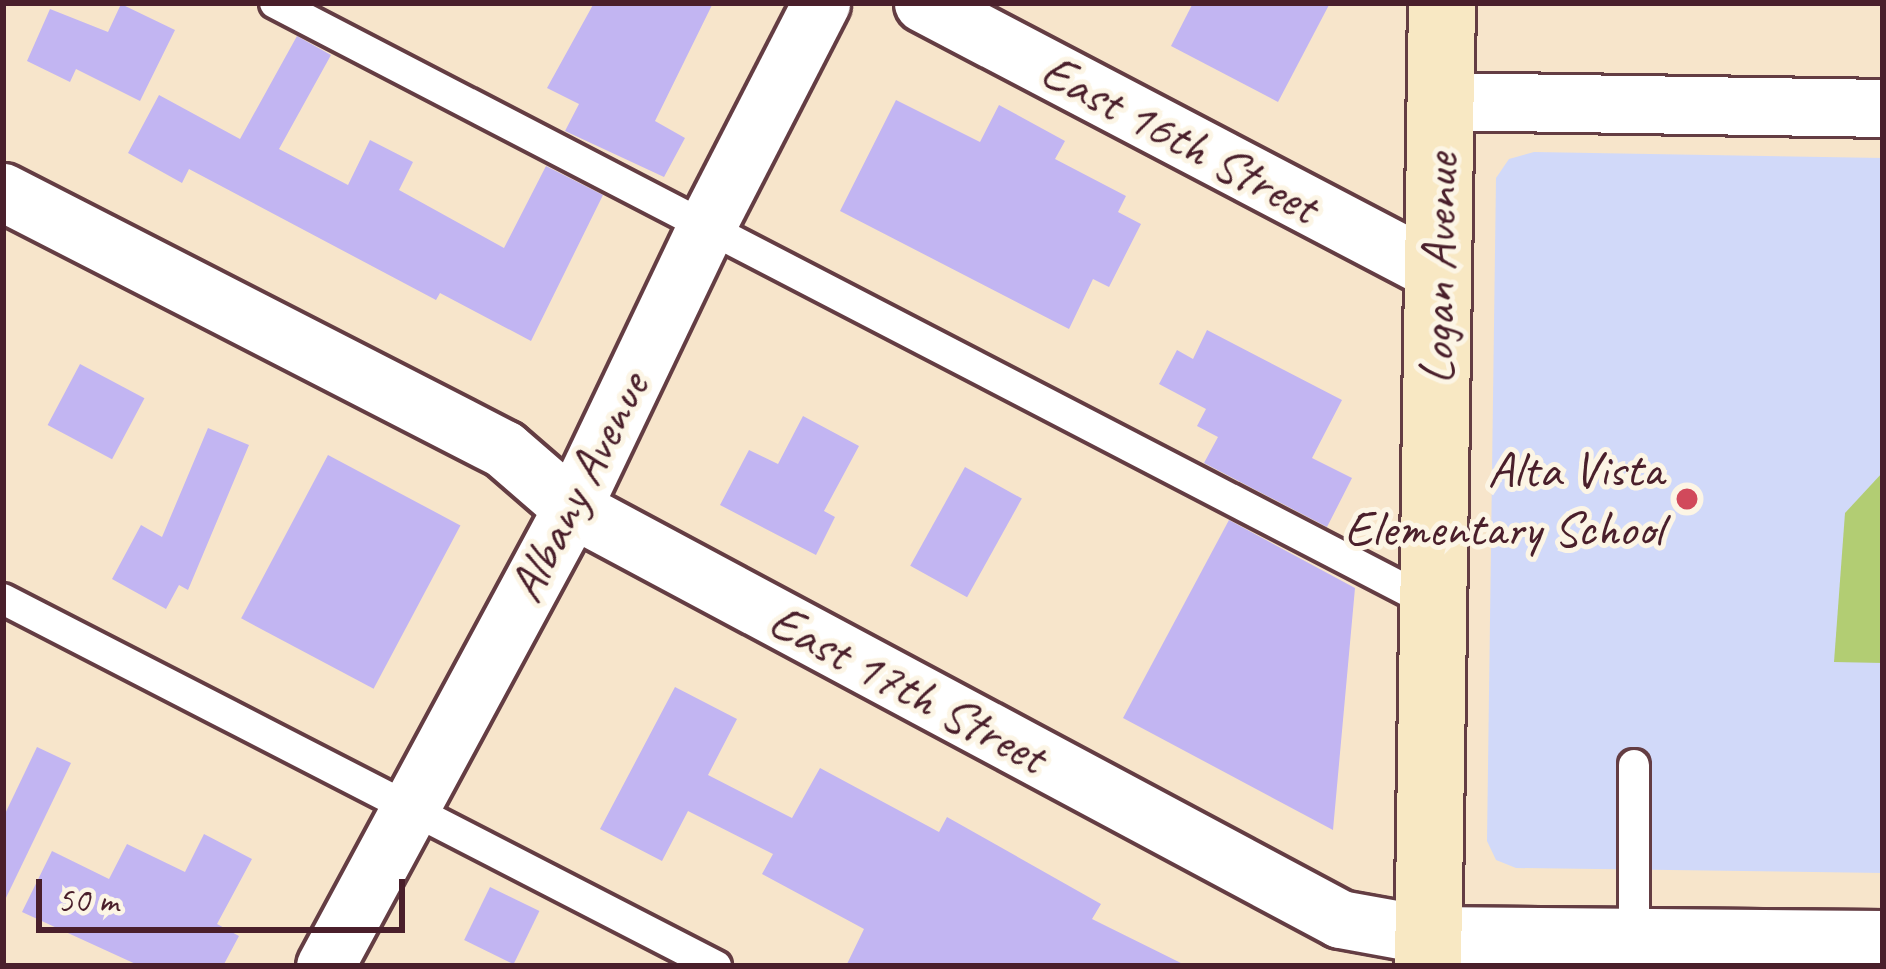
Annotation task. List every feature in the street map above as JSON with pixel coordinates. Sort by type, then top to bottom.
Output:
[{"type":"street","name":"Albany Avenue","points":[[326,966],[572,508],[706,227],[821,3]]},
{"type":"street","name":"East 16th Street","points":[[922,3],[1438,273]]},
{"type":"street","name":"Logan Avenue","points":[[1428,951],[1442,3]]},
{"type":"street","points":[[1441,101],[1883,108]]},
{"type":"street","name":"East 17th Street","points":[[3,192],[504,449],[572,508],[1340,919],[1428,951],[1634,936],[1883,939]]},
{"type":"lane","points":[[275,3],[1433,604]]},
{"type":"lane","points":[[3,599],[716,966]]},
{"type":"lane","points":[[1634,765],[1634,936]]},
{"type":"shaded area","name":"Alta Vista Elementary School","points":[[1534,152],[1883,158],[1883,873],[1516,868],[1496,860],[1487,841],[1496,178],[1509,159]]},
{"type":"green space","points":[[1883,472],[1883,663],[1834,662],[1845,513]]},
{"type":"building","points":[[594,3],[713,3],[655,121],[685,138],[664,177],[565,131],[579,104],[547,88]]},
{"type":"building","points":[[1193,3],[1330,3],[1278,102],[1171,46]]},
{"type":"building","points":[[121,4],[175,30],[140,101],[76,69],[70,82],[27,61],[50,9],[108,32]]},
{"type":"building","points":[[297,36],[331,55],[279,149],[348,185],[370,140],[413,162],[399,190],[504,248],[546,166],[603,195],[531,341],[440,293],[436,300],[189,169],[182,183],[128,153],[159,95],[240,139]]},
{"type":"building","points":[[896,100],[980,142],[999,105],[1065,141],[1055,159],[1126,196],[1118,212],[1141,224],[1109,287],[1093,279],[1069,329],[840,211]]},
{"type":"building","points":[[1207,330],[1342,400],[1312,458],[1352,478],[1327,527],[1204,463],[1218,437],[1197,426],[1206,409],[1159,384],[1177,350],[1193,359]]},
{"type":"building","points":[[80,364],[144,398],[112,459],[48,425]]},
{"type":"building","points":[[803,416],[859,446],[824,511],[835,517],[816,555],[720,505],[749,450],[778,464]]},
{"type":"building","points":[[208,428],[249,445],[188,590],[179,585],[166,609],[112,579],[141,525],[162,537]]},
{"type":"building","points":[[328,455],[460,525],[374,689],[241,618]]},
{"type":"building","points":[[965,467],[1022,499],[967,597],[910,566]]},
{"type":"building","points":[[1229,520],[1355,588],[1333,830],[1123,718]]},
{"type":"building","points":[[675,687],[737,719],[708,775],[792,818],[820,768],[939,832],[947,817],[1101,904],[1092,919],[1187,966],[846,966],[864,929],[762,874],[773,854],[688,811],[662,861],[600,829]]},
{"type":"building","points":[[37,747],[71,763],[3,904],[3,818]]},
{"type":"building","points":[[204,834],[252,859],[217,924],[239,936],[223,966],[140,966],[22,912],[52,851],[109,879],[127,844],[185,872]]},
{"type":"building","points":[[490,887],[539,911],[514,964],[464,940]]},
{"type":"place","name":"Alta Vista Elementary School","points":[[1687,499]]}]
